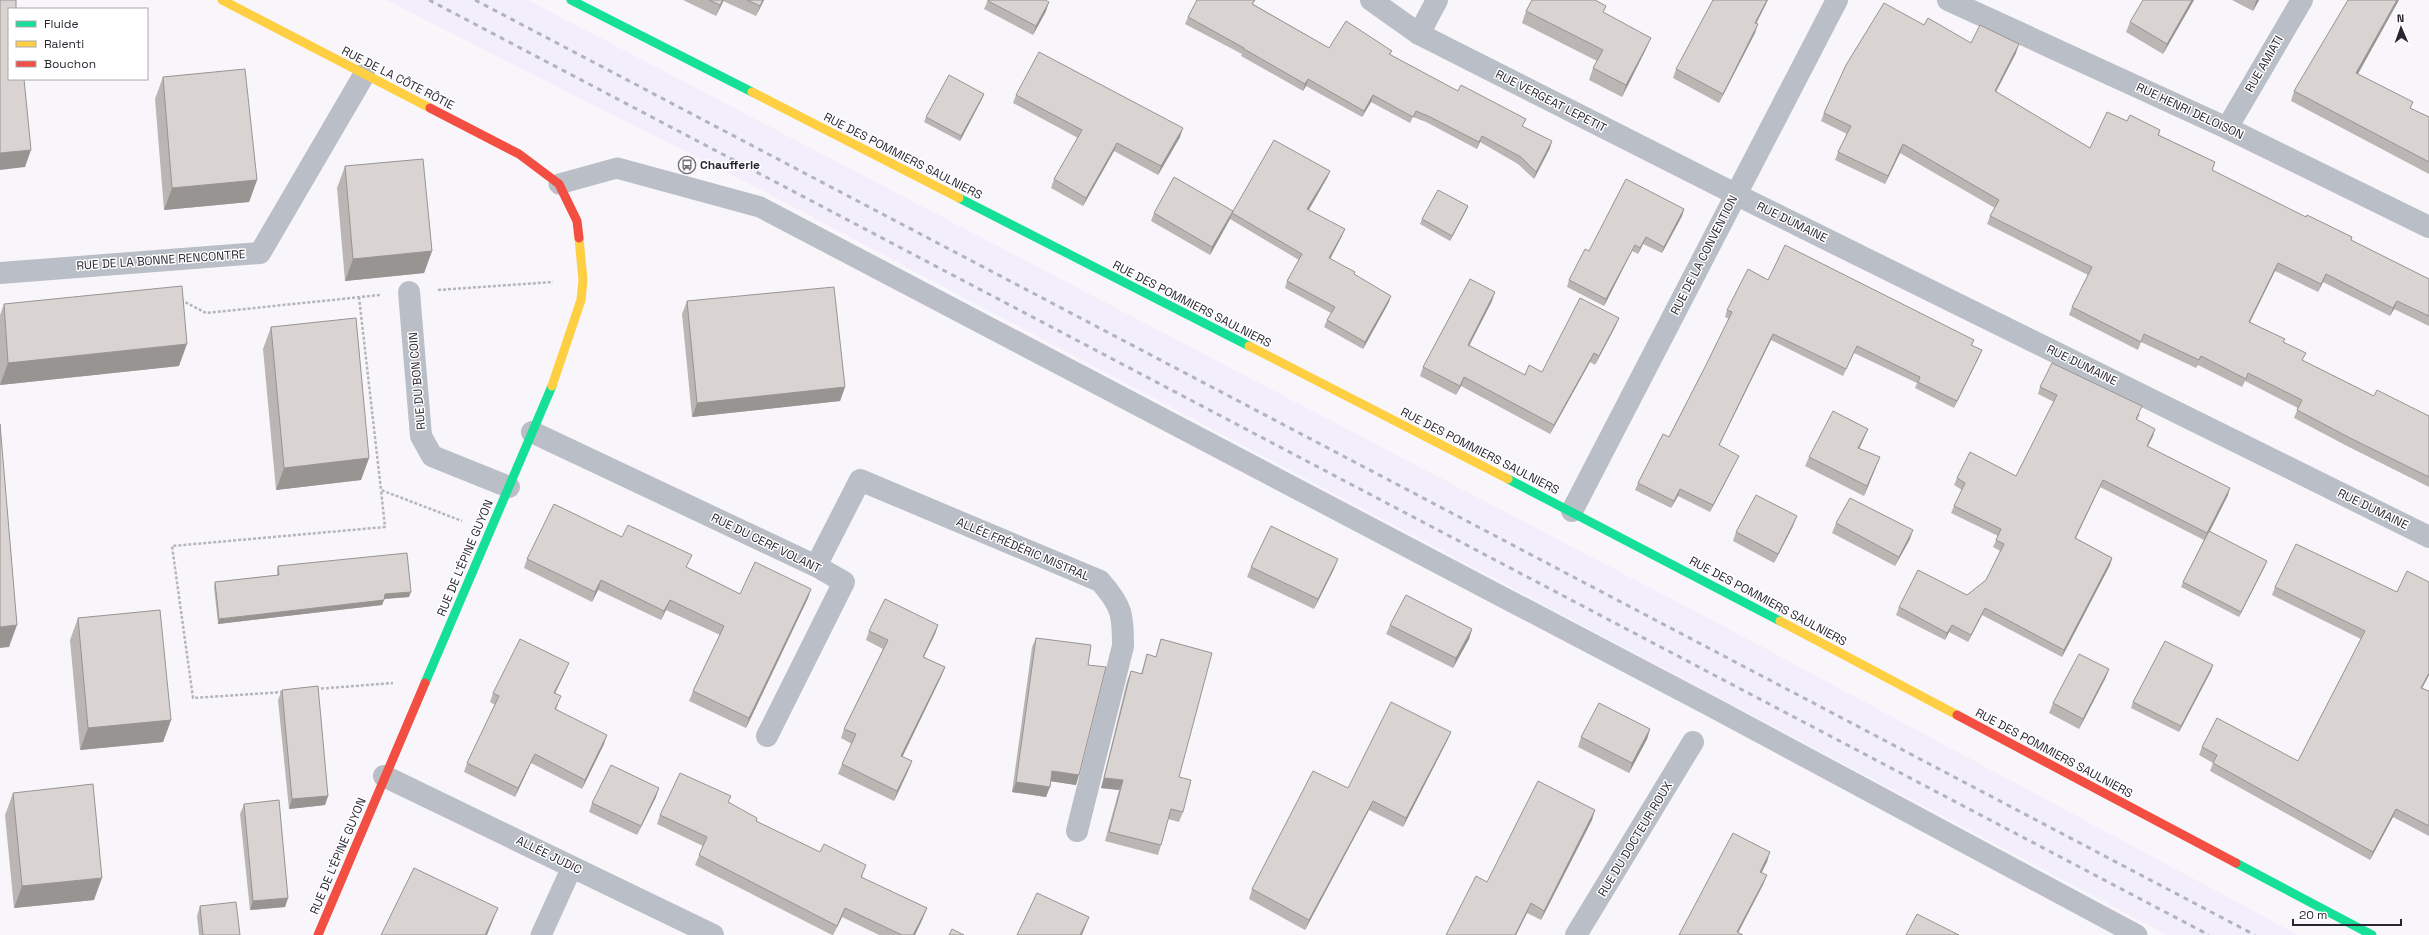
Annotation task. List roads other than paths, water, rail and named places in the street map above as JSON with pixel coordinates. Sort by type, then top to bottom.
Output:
[{"type":"street","name":"RUE DE LA CÔTE RÔTIE","points":[[222,0],[364,75],[519,154],[559,184]]},
{"type":"street","name":"RUE DES POMMIERS SAULNIERS","points":[[571,0],[1572,511],[2372,935]]},
{"type":"street","name":"RUE VERGEAT LEPETIT","points":[[1370,0],[1419,34],[1736,194]]},
{"type":"street","points":[[1419,34],[1437,0]]},
{"type":"street","name":"RUE DE LA CONVENTION","points":[[1572,511],[1837,0]]},
{"type":"street","name":"RUE HENRI DELOISON","points":[[1948,0],[2227,128],[2429,227]]},
{"type":"street","name":"RUE AMIATI","points":[[2227,128],[2302,0]]},
{"type":"street","name":"RUE DE LA BONNE RENCONTRE","points":[[0,272],[260,253],[364,75]]},
{"type":"street","name":"RUE DE L'ÉPINE GUYON","points":[[318,935],[384,776],[559,369],[581,300],[584,280],[577,221],[559,184]]},
{"type":"street","name":"RUE DUMAINE","points":[[1736,194],[2429,537]]},
{"type":"street","name":"RUE DU BON COIN","points":[[409,292],[422,436],[432,456],[509,487]]},
{"type":"street","name":"RUE DU CERF VOLANT","points":[[532,432],[816,566],[844,582],[767,736]]},
{"type":"street","name":"ALLÉE FRÉDÉRIC MISTRAL","points":[[816,566],[860,480],[1100,581],[1113,596],[1123,616],[1123,646],[1077,831]]},
{"type":"street","name":"RUE DU DOCTEUR ROUX","points":[[1576,935],[1693,742]]},
{"type":"street","name":"ALLÉE JUDIC","points":[[384,776],[713,935]]},
{"type":"lane","points":[[559,184],[617,168],[760,207],[1714,708],[2137,935]]},
{"type":"lane","points":[[541,935],[572,867]]},
{"type":"railway","points":[[429,0],[2209,935]]},
{"type":"railway","points":[[475,0],[2255,935]]},
{"type":"place","name":"Chaufferie","points":[[687,165]]}]
